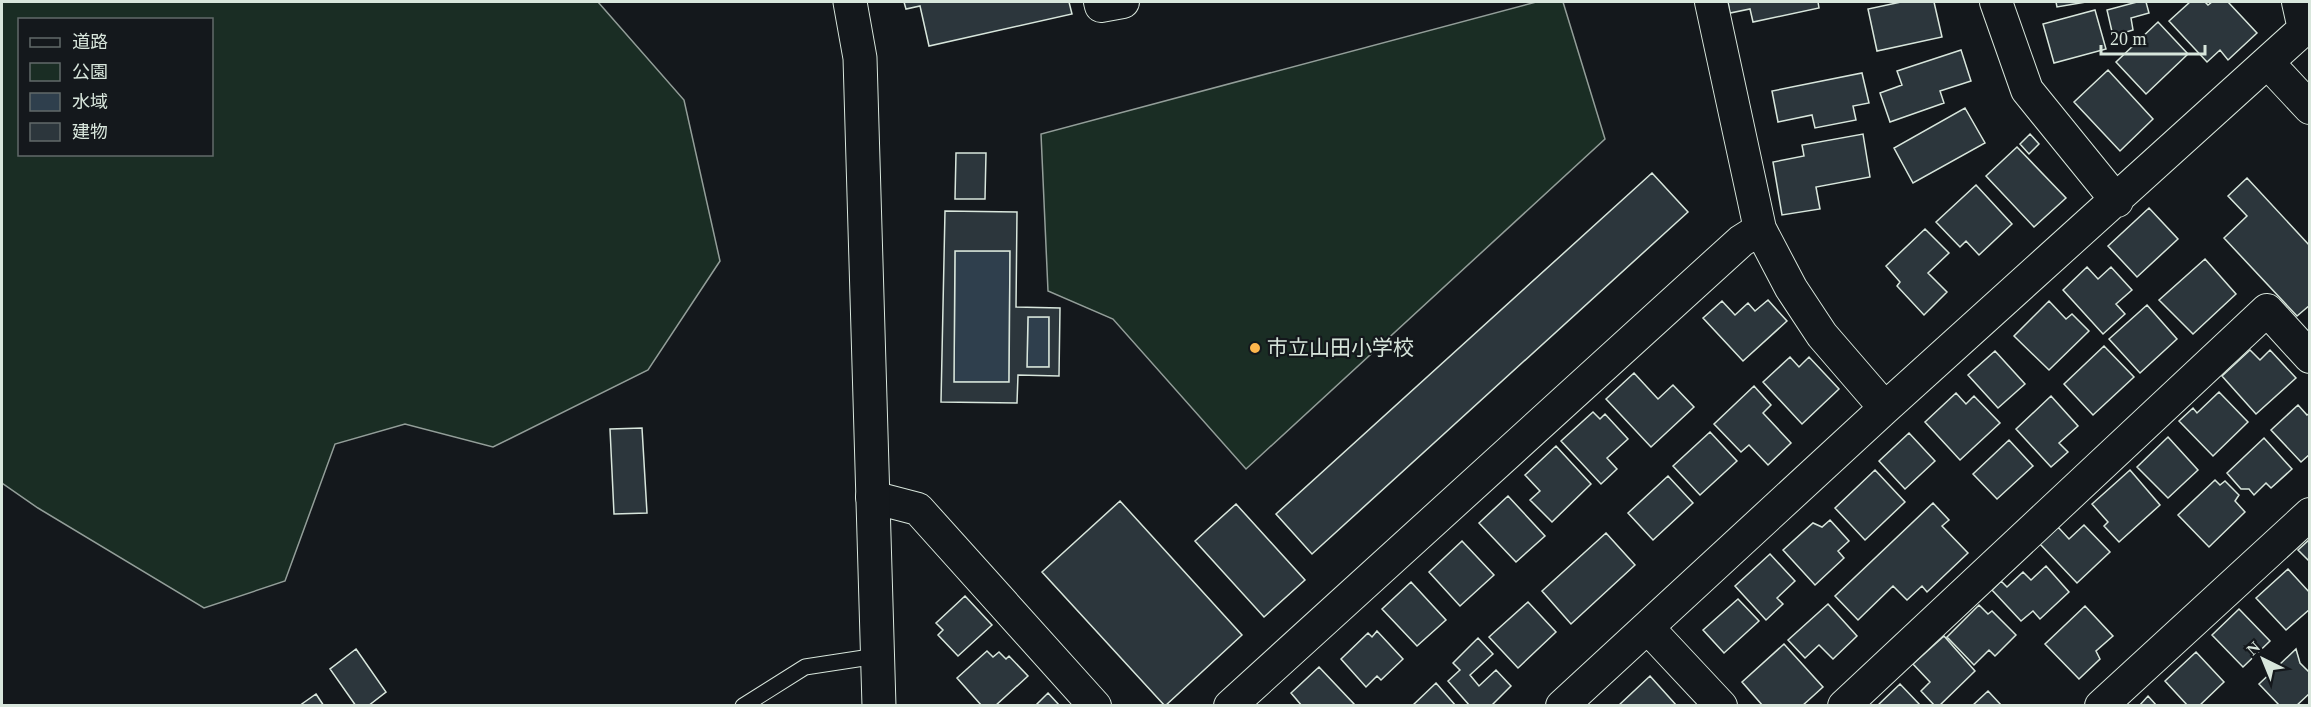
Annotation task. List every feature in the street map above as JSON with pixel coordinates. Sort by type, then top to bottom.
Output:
[{"type":"street","points":[[849,2],[860,58],[879,705]]},
{"type":"street","points":[[1100,2],[1101,6],[1123,2]]},
{"type":"street","points":[[1711,2],[1760,229],[1791,288],[1822,335],[1885,408]]},
{"type":"street","points":[[1996,2],[2027,90],[2060,134],[2117,201]]},
{"type":"street","points":[[1562,705],[1885,408],[2268,63],[2304,19]]},
{"type":"street","points":[[2268,63],[2310,108]]},
{"type":"street","points":[[1230,705],[1723,257],[1741,241],[1760,229]]},
{"type":"street","points":[[1844,705],[2267,310],[2310,357]]},
{"type":"street","points":[[872,497],[918,510],[1095,705]]},
{"type":"street","points":[[2101,705],[2310,514]]},
{"type":"street","points":[[1648,628],[1720,705]]},
{"type":"lane","points":[[742,705],[805,666],[877,656]]},
{"type":"green space","points":[[2,2],[598,2],[684,100],[720,261],[648,370],[493,447],[405,424],[335,444],[285,581],[204,608],[38,508],[2,483]]},
{"type":"green space","points":[[1536,2],[1563,2],[1605,139],[1246,469],[1113,319],[1048,291],[1041,134]]},
{"type":"water","points":[[955,251],[1010,251],[1009,382],[954,382]]},
{"type":"water","points":[[1028,317],[1049,317],[1049,367],[1027,367]]},
{"type":"building","points":[[904,2],[1069,2],[1072,14],[929,46],[920,6],[906,9]]},
{"type":"building","points":[[1728,2],[1818,2],[1819,8],[1753,22],[1750,9],[1730,13]]},
{"type":"building","points":[[1901,2],[1934,2],[1942,37],[1877,51],[1868,9]]},
{"type":"building","points":[[2056,2],[2086,2],[2057,7]]},
{"type":"building","points":[[2137,2],[2146,2],[2149,13],[2131,18],[2133,30],[2113,36],[2107,10]]},
{"type":"building","points":[[2190,2],[2205,2],[2208,5],[2212,2],[2228,2],[2257,33],[2228,60],[2220,50],[2207,62],[2169,21]]},
{"type":"building","points":[[2095,10],[2106,49],[2054,63],[2043,24]]},
{"type":"building","points":[[2158,22],[2188,54],[2146,94],[2116,62]]},
{"type":"building","points":[[1961,50],[1971,81],[1940,91],[1944,103],[1890,122],[1880,93],[1902,85],[1897,71]]},
{"type":"building","points":[[2108,70],[2153,119],[2120,151],[2074,102]]},
{"type":"building","points":[[1862,73],[1869,103],[1853,106],[1856,120],[1815,128],[1812,115],[1778,122],[1772,91]]},
{"type":"building","points":[[1965,108],[1985,143],[1913,183],[1894,148]]},
{"type":"building","points":[[1863,134],[1870,177],[1816,187],[1820,209],[1782,215],[1773,162],[1804,156],[1802,145]]},
{"type":"building","points":[[2030,134],[2039,144],[2029,154],[2020,144]]},
{"type":"building","points":[[2017,147],[2066,198],[2034,227],[1986,176]]},
{"type":"building","points":[[956,153],[986,153],[985,199],[955,199]]},
{"type":"building","points":[[1652,173],[1688,212],[1312,554],[1276,514]]},
{"type":"building","points":[[2247,178],[2310,246],[2310,305],[2297,316],[2224,238],[2247,216],[2228,196]]},
{"type":"building","points":[[1976,185],[2012,224],[1979,255],[1966,241],[1960,247],[1936,222]]},
{"type":"building","points":[[2149,208],[2178,239],[2137,277],[2108,246]]},
{"type":"building","points":[[945,211],[1017,212],[1016,307],[1060,308],[1059,376],[1018,375],[1017,403],[941,402]],"holes":[[[955,251],[1010,251],[1009,382],[954,382]],[[1028,317],[1049,317],[1049,367],[1027,367]]]},
{"type":"building","points":[[1925,229],[1949,253],[1928,273],[1947,292],[1924,315],[1897,286],[1900,282],[1886,266]]},
{"type":"building","points":[[2205,259],[2236,294],[2193,334],[2159,300]]},
{"type":"building","points":[[2087,267],[2098,279],[2111,267],[2132,290],[2116,304],[2125,314],[2103,334],[2063,290]]},
{"type":"building","points":[[1768,300],[1787,321],[1743,361],[1703,318],[1722,301],[1735,315],[1748,303],[1755,311]]},
{"type":"building","points":[[2049,301],[2066,319],[2072,314],[2089,331],[2049,370],[2014,336]]},
{"type":"building","points":[[2147,305],[2177,339],[2140,373],[2109,339]]},
{"type":"building","points":[[2104,346],[2134,377],[2093,415],[2064,384]]},
{"type":"building","points":[[2250,350],[2260,360],[2270,350],[2296,378],[2256,414],[2222,376]]},
{"type":"building","points":[[1995,351],[2025,384],[1998,408],[1968,375]]},
{"type":"building","points":[[1790,357],[1799,367],[1809,357],[1839,389],[1802,424],[1763,382]]},
{"type":"building","points":[[1634,373],[1658,399],[1673,385],[1694,407],[1651,447],[1606,399]]},
{"type":"building","points":[[1754,386],[1771,405],[1763,413],[1791,443],[1768,465],[1749,445],[1741,452],[1714,424]]},
{"type":"building","points":[[2219,392],[2248,422],[2213,456],[2179,421],[2193,408],[2197,413]]},
{"type":"building","points":[[1956,393],[1966,404],[1974,396],[2000,423],[1960,460],[1925,422]]},
{"type":"building","points":[[2051,396],[2078,426],[2059,443],[2068,452],[2051,467],[2016,429]]},
{"type":"building","points":[[2298,405],[2307,415],[2310,413],[2310,454],[2301,462],[2271,430]]},
{"type":"building","points":[[1593,412],[1600,419],[1605,414],[1628,439],[1607,458],[1617,469],[1601,484],[1561,441]]},
{"type":"building","points":[[642,428],[647,513],[614,514],[610,429]]},
{"type":"building","points":[[1710,432],[1737,461],[1700,495],[1673,466]]},
{"type":"building","points":[[1909,433],[1935,461],[1905,489],[1879,461]]},
{"type":"building","points":[[2168,437],[2198,470],[2168,498],[2137,467]]},
{"type":"building","points":[[2264,438],[2292,469],[2271,488],[2266,483],[2254,495],[2249,489],[2241,489],[2227,473]]},
{"type":"building","points":[[2009,440],[2033,466],[1997,499],[1973,474]]},
{"type":"building","points":[[1556,446],[1591,484],[1552,522],[1530,500],[1540,491],[1525,475]]},
{"type":"building","points":[[1875,470],[1905,502],[1865,540],[1835,508]]},
{"type":"building","points":[[2130,470],[2160,505],[2119,542],[2104,526],[2108,522],[2092,504]]},
{"type":"building","points":[[1668,476],[1693,503],[1653,540],[1628,513]]},
{"type":"building","points":[[2215,480],[2220,485],[2225,481],[2239,495],[2235,501],[2245,512],[2209,547],[2178,515]]},
{"type":"building","points":[[1508,496],[1545,536],[1516,562],[1479,523]]},
{"type":"building","points":[[1120,501],[1242,635],[1165,706],[1042,572]]},
{"type":"building","points":[[1933,503],[1949,520],[1942,526],[1968,553],[1927,592],[1922,586],[1907,600],[1893,586],[1858,620],[1835,596]]},
{"type":"building","points":[[1236,504],[1305,580],[1264,617],[1195,541]]},
{"type":"building","points":[[1830,520],[1849,541],[1838,551],[1844,558],[1815,585],[1783,550],[1813,523],[1822,527]]},
{"type":"building","points":[[2084,525],[2110,552],[2077,583],[2040,544],[2058,527],[2069,539]]},
{"type":"building","points":[[1606,533],[1635,565],[1571,624],[1542,591]]},
{"type":"building","points":[[2310,539],[2310,562],[2298,550]]},
{"type":"building","points":[[1462,541],[1494,575],[1460,606],[1429,572]]},
{"type":"building","points":[[1770,554],[1795,581],[1777,598],[1783,604],[1766,620],[1735,586]]},
{"type":"building","points":[[2046,566],[2069,592],[2040,619],[2033,611],[2021,621],[1992,590],[2001,581],[2007,587],[2023,572],[2031,580]]},
{"type":"building","points":[[2288,569],[2310,593],[2310,609],[2286,630],[2256,598]]},
{"type":"building","points":[[1411,582],[1446,620],[1417,646],[1382,609]]},
{"type":"building","points":[[965,596],[992,625],[958,656],[938,635],[943,630],[936,623]]},
{"type":"building","points":[[1738,599],[1759,621],[1724,653],[1703,630]]},
{"type":"building","points":[[1528,602],[1556,632],[1518,668],[1489,637]]},
{"type":"building","points":[[1828,604],[1857,636],[1833,659],[1819,645],[1805,658],[1788,640]]},
{"type":"building","points":[[1979,605],[1988,614],[1992,611],[2016,635],[1995,656],[1989,650],[1974,665],[1947,637]]},
{"type":"building","points":[[2085,606],[2113,636],[2096,651],[2100,659],[2079,679],[2045,644]]},
{"type":"building","points":[[2239,609],[2270,641],[2243,667],[2212,635]]},
{"type":"building","points":[[1377,631],[1403,659],[1381,680],[1377,676],[1366,687],[1341,659],[1368,633],[1372,637]]},
{"type":"building","points":[[1944,636],[1975,671],[1939,706],[1935,706],[1921,691],[1930,682],[1913,664]]},
{"type":"building","points":[[1478,638],[1493,654],[1470,675],[1479,686],[1496,670],[1511,686],[1491,706],[1470,706],[1448,681],[1460,670],[1453,663]]},
{"type":"building","points":[[1784,644],[1823,687],[1802,706],[1763,706],[1742,682]]},
{"type":"building","points":[[356,649],[386,692],[368,706],[356,706],[330,669]]},
{"type":"building","points":[[2296,649],[2300,663],[2310,673],[2310,693],[2296,706],[2280,706],[2259,684]]},
{"type":"building","points":[[987,651],[993,657],[999,652],[1006,659],[1009,656],[1028,676],[995,706],[982,706],[957,678]]},
{"type":"building","points":[[2196,652],[2224,682],[2199,706],[2188,706],[2165,681]]},
{"type":"building","points":[[1319,667],[1354,704],[1353,706],[1302,706],[1291,693]]},
{"type":"building","points":[[1650,676],[1677,706],[1618,706]]},
{"type":"building","points":[[1436,683],[1456,706],[1412,706]]},
{"type":"building","points":[[1900,684],[1921,706],[1877,706]]},
{"type":"building","points":[[1988,691],[2002,706],[1972,706]]},
{"type":"building","points":[[1048,693],[1060,706],[1035,706]]},
{"type":"building","points":[[316,694],[324,706],[299,706]]},
{"type":"building","points":[[2148,696],[2157,706],[2139,706]]},
{"type":"place","name":"市立山田小学校","points":[[1255,348]]}]
